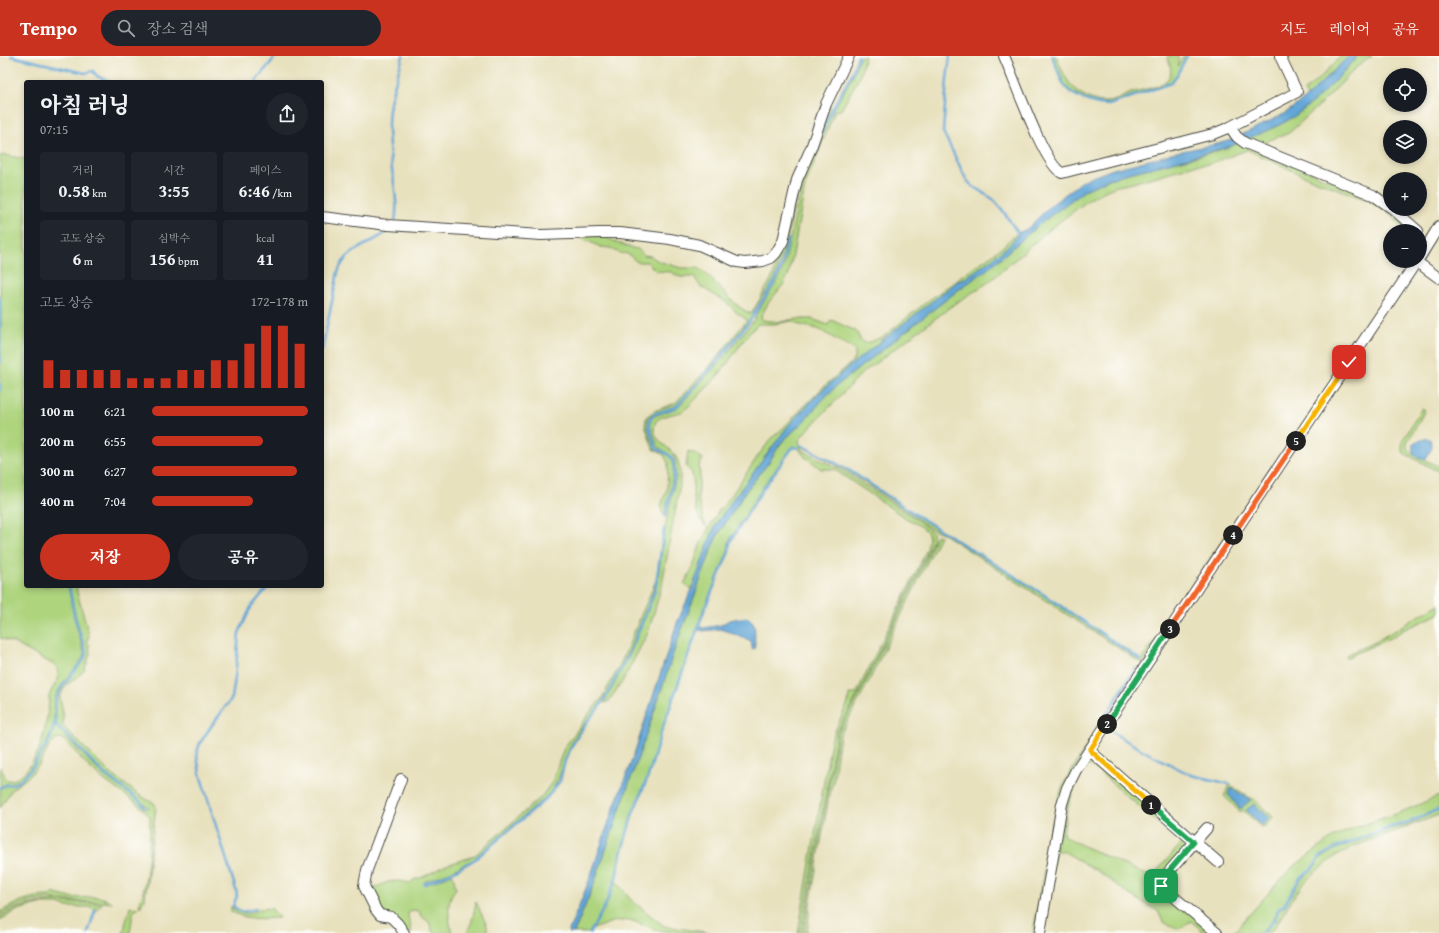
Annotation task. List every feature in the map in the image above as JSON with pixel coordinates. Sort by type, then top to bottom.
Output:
[{"type":"street","points":[[324,217],[388,225],[541,235],[599,233],[620,234],[670,239],[699,245],[737,262],[750,263],[764,261],[771,258],[776,253],[783,241],[797,180],[811,148],[826,104],[849,56]]},
{"type":"street","points":[[1004,56],[1035,132],[1055,167],[1062,173],[1213,134],[1230,127],[1297,92],[1280,56]]},
{"type":"street","points":[[1230,127],[1237,137],[1245,143],[1372,196],[1383,203]]},
{"type":"street","points":[[1401,216],[1410,224]]},
{"type":"street","points":[[1427,244],[1439,226]]},
{"type":"street","points":[[1040,933],[1062,804],[1071,779],[1236,529],[1413,268]]},
{"type":"street","points":[[1427,268],[1439,278]]},
{"type":"street","points":[[1090,750],[1218,862]]},
{"type":"street","points":[[401,779],[367,870],[364,886],[380,915],[391,917],[404,933]]},
{"type":"street","points":[[1207,828],[1161,880],[1161,886],[1217,933]]},
{"type":"green space","points":[[860,56],[865,56],[859,78],[841,110],[835,111],[805,186],[788,276],[783,285],[769,302],[761,316],[762,320],[781,322],[794,319],[812,319],[828,325],[831,320],[856,331],[861,341],[867,343],[883,337],[929,300],[1001,248],[1016,234],[1017,236],[1000,253],[964,279],[958,281],[852,364],[818,394],[788,426],[718,521],[692,589],[684,584],[693,567],[701,542],[718,512],[773,437],[822,388],[852,362],[855,356],[855,350],[818,329],[800,325],[792,321],[775,324],[758,324],[715,379],[689,406],[679,413],[665,416],[657,421],[654,429],[655,434],[676,457],[679,463],[680,473],[680,484],[662,585],[648,633],[622,682],[609,701],[604,703],[631,652],[656,591],[667,516],[676,478],[674,457],[658,447],[650,426],[651,419],[655,416],[677,408],[718,364],[754,320],[758,311],[778,280],[784,266],[803,181],[826,125],[853,75]]},
{"type":"green space","points":[[1052,56],[1056,56],[1066,77],[1077,91],[1084,96],[1100,102],[1108,102],[1131,93],[1162,84],[1169,77],[1171,72],[1167,56],[1178,56],[1178,66],[1183,56],[1186,56],[1171,82],[1109,104],[1094,103],[1069,90],[1065,85]]},
{"type":"green space","points":[[1341,56],[1349,56],[1307,97],[1304,91],[1324,74]]},
{"type":"green space","points":[[1356,56],[1372,56],[1357,67],[1323,102],[1289,133],[1270,140],[1262,147],[1245,140],[1285,122],[1305,109],[1340,76],[1356,59]]},
{"type":"green space","points":[[827,106],[831,108],[800,180],[786,243],[775,279],[755,309],[751,318],[693,387],[675,406],[654,413],[648,417],[647,426],[655,449],[668,456],[673,464],[671,487],[664,515],[661,506],[667,489],[668,463],[664,455],[653,449],[645,425],[646,417],[654,411],[675,403],[710,366],[747,320],[727,303],[700,286],[694,277],[680,277],[671,272],[656,271],[647,262],[637,262],[628,254],[619,253],[610,248],[601,247],[576,236],[600,235],[631,248],[638,249],[644,255],[651,256],[658,261],[681,268],[698,268],[712,279],[736,304],[751,314],[773,276],[796,188]]},
{"type":"green space","points":[[1238,143],[1378,200],[1383,204],[1383,208],[1378,204],[1314,180],[1247,150],[1209,164],[1195,165],[1117,186],[1090,199],[1050,229],[989,282],[956,303],[861,374],[799,441],[800,445],[848,470],[918,517],[1043,595],[1141,661],[1253,495],[1143,664],[942,533],[928,527],[855,477],[828,460],[800,446],[802,450],[841,470],[919,521],[932,532],[933,539],[861,689],[837,732],[801,933],[798,933],[831,741],[848,703],[849,694],[856,694],[920,564],[927,549],[929,538],[927,532],[922,527],[904,517],[835,470],[821,469],[805,457],[798,448],[793,446],[764,485],[729,541],[728,552],[704,608],[661,732],[648,777],[633,813],[621,853],[616,878],[605,905],[589,933],[574,933],[594,884],[675,648],[716,538],[746,491],[769,462],[781,443],[839,384],[957,291],[989,268],[1041,223],[1085,190],[1109,179],[1125,174],[1214,152]]},
{"type":"green space","points":[[4,155],[24,159],[24,588],[68,588],[74,618],[84,653],[83,658],[56,695],[53,704],[54,725],[40,754],[20,779],[0,787],[0,767],[5,779],[11,780],[21,775],[33,761],[43,736],[49,706],[49,696],[59,677],[56,666],[14,643],[0,638],[0,156]]},
{"type":"green space","points":[[1392,216],[1397,216],[1406,224],[1399,224]]},
{"type":"green space","points":[[1422,408],[1425,410],[1407,443],[1407,448],[1411,453],[1439,467],[1439,472],[1404,453],[1402,450],[1402,441]]},
{"type":"green space","points":[[688,451],[703,459],[699,466],[700,475],[698,498],[706,526],[700,519],[696,509],[693,494],[693,476],[686,467]]},
{"type":"green space","points":[[936,535],[940,536],[869,681],[840,735],[833,783],[830,791],[810,904],[807,933],[803,933],[838,732],[862,689],[928,555]]},
{"type":"green space","points":[[656,580],[646,611],[626,657],[602,701],[575,737],[557,781],[550,793],[474,859],[452,871],[424,882],[425,885],[453,874],[456,889],[450,898],[449,904],[452,933],[433,933],[429,922],[420,915],[420,912],[416,910],[409,911],[408,916],[411,933],[407,933],[379,910],[369,891],[393,881],[410,883],[413,880],[423,877],[446,865],[474,856],[542,796],[552,782],[564,748],[602,698],[620,665]]},
{"type":"green space","points":[[69,588],[77,588],[89,635],[87,642],[89,644],[90,654],[84,671],[65,686],[60,697],[63,713],[63,726],[110,773],[156,806],[145,899],[140,907],[148,862],[150,817],[134,801],[99,776],[64,740],[60,738],[55,739],[39,765],[27,778],[12,789],[0,808],[0,789],[5,786],[18,783],[22,780],[43,752],[55,726],[102,774],[137,800],[145,809],[149,808],[103,772],[56,724],[56,702],[63,686],[85,659],[86,653]]},
{"type":"green space","points":[[1439,604],[1439,614],[1346,658],[1346,655],[1375,642]]},
{"type":"green space","points":[[1099,725],[1101,726],[1073,772],[1038,933],[1033,933],[1048,850],[1049,835],[1062,787]]},
{"type":"green space","points":[[1091,761],[1097,764],[1189,843],[1157,881],[1212,933],[1205,933],[1191,921],[1179,929],[1163,922],[1158,911],[1130,895],[1102,874],[1063,851],[1056,851],[1068,796],[1085,762]],"holes":[[[1090,765],[1182,843],[1154,874],[1149,876],[1146,875],[1063,835],[1068,807],[1074,788],[1084,772]]]},
{"type":"green space","points":[[1230,785],[1256,801],[1273,817],[1263,829],[1243,810],[1240,812],[1224,796]],"holes":[[[1232,788],[1250,800],[1240,809],[1228,794]]]},
{"type":"green space","points":[[1439,796],[1439,808],[1409,822],[1399,824],[1335,847],[1320,857],[1310,871],[1300,877],[1283,905],[1278,908],[1273,919],[1261,933],[1233,933],[1290,869],[1332,838],[1351,829],[1401,812]]},
{"type":"green space","points":[[1439,810],[1439,815],[1352,847],[1336,856],[1304,883],[1270,933],[1264,933],[1275,920],[1280,909],[1285,906],[1301,879],[1311,872],[1321,858],[1336,849],[1399,826],[1410,824]]},
{"type":"green space","points":[[616,881],[630,899],[664,926],[711,933],[681,933],[657,930],[630,920],[612,922],[593,929],[606,906]]},
{"type":"green space","points":[[52,893],[73,898],[97,897],[113,903],[47,899],[33,901],[6,911],[0,915],[0,912],[19,902],[30,898],[51,896]]},
{"type":"green space","points":[[57,901],[102,904],[97,909],[90,907],[66,907],[59,904],[39,904],[18,910],[0,920],[0,917],[6,913],[20,907],[42,902]]},
{"type":"green space","points":[[476,902],[487,926],[487,933],[467,933],[472,921]]},
{"type":"green space","points":[[231,906],[237,911],[244,913],[252,913],[259,909],[271,908],[279,918],[260,919],[242,916],[231,911]]},
{"type":"green space","points":[[130,907],[138,908],[133,913],[130,933],[123,933]]},
{"type":"water","points":[[1349,56],[1356,56],[1356,58],[1323,93],[1305,109],[1285,122],[1245,140],[1241,135],[1284,114],[1307,97]]},
{"type":"water","points":[[1234,139],[1238,143],[1232,146],[1125,174],[1109,179],[1085,190],[1041,223],[989,268],[957,291],[839,384],[781,443],[769,462],[746,491],[716,538],[675,648],[594,884],[574,933],[568,933],[590,878],[610,818],[633,757],[677,623],[692,589],[712,533],[726,509],[788,426],[818,394],[852,364],[958,281],[964,279],[994,257],[1010,244],[1018,233],[1027,229],[1050,206],[1084,180],[1113,169],[1171,153]]},
{"type":"water","points":[[1427,438],[1430,439],[1432,448],[1425,460],[1414,455],[1413,443]]},
{"type":"water","points":[[746,617],[753,623],[756,648],[752,649],[751,641],[721,629],[704,631],[698,630],[699,626],[703,628],[721,625],[729,620]]},
{"type":"water","points":[[1231,788],[1251,800],[1240,809],[1228,794]]},
{"type":"water","points":[[1254,804],[1270,818],[1262,826],[1246,810]]},
{"type":"waterway","points":[[11,56],[85,73],[93,71],[97,76],[106,80]]},
{"type":"waterway","points":[[257,80],[275,56]]},
{"type":"waterway","points":[[395,221],[396,199],[390,157],[388,115],[391,98],[403,56]]},
{"type":"waterway","points":[[822,132],[832,109],[852,74],[858,56]]},
{"type":"waterway","points":[[950,56],[943,132],[966,179],[972,186],[993,199],[1018,233]]},
{"type":"waterway","points":[[1052,56],[1062,82],[1067,89],[1084,100],[1104,105],[1109,105],[1171,83],[1187,56]]},
{"type":"waterway","points":[[324,340],[338,272],[342,264],[347,257],[391,229]]},
{"type":"waterway","points":[[665,516],[674,478],[674,464],[669,455],[656,448],[649,426],[650,418],[655,414],[676,407],[716,363],[749,322],[776,280],[782,265],[788,239]]},
{"type":"waterway","points":[[0,297],[0,362]]},
{"type":"waterway","points":[[0,384],[0,390]]},
{"type":"waterway","points":[[801,445],[849,470],[918,516],[1043,594],[1141,660]]},
{"type":"waterway","points":[[590,933],[605,906],[616,878],[621,854],[633,813],[648,777],[661,733],[705,608],[729,552],[730,542],[765,486],[790,451],[793,447],[798,448]]},
{"type":"waterway","points":[[424,884],[453,872],[474,860],[546,799],[560,781],[565,761],[573,744],[587,722],[603,702],[630,652],[655,590],[664,529]]},
{"type":"waterway","points":[[0,788],[20,781],[32,768],[49,741],[55,723],[55,702],[62,686],[84,659],[86,653],[75,618],[69,588]]},
{"type":"waterway","points":[[256,909],[241,912],[233,906],[237,896],[236,890],[200,774],[197,756],[200,743],[232,698],[239,633],[251,607],[267,588]]},
{"type":"waterway","points":[[1101,723],[1136,668]]},
{"type":"waterway","points":[[55,723],[103,773],[145,807]]},
{"type":"waterway","points":[[1110,731],[1144,751],[1191,775],[1230,784]]},
{"type":"waterway","points":[[1262,933],[1274,920],[1279,908],[1284,905],[1300,878],[1310,871],[1320,857],[1335,848],[1399,824],[1410,822],[1439,809]]},
{"type":"waterway","points":[[88,933],[95,910]]},
{"type":"route","points":[[1161,886],[1161,880],[1194,842],[1090,750],[1349,362]]}]
